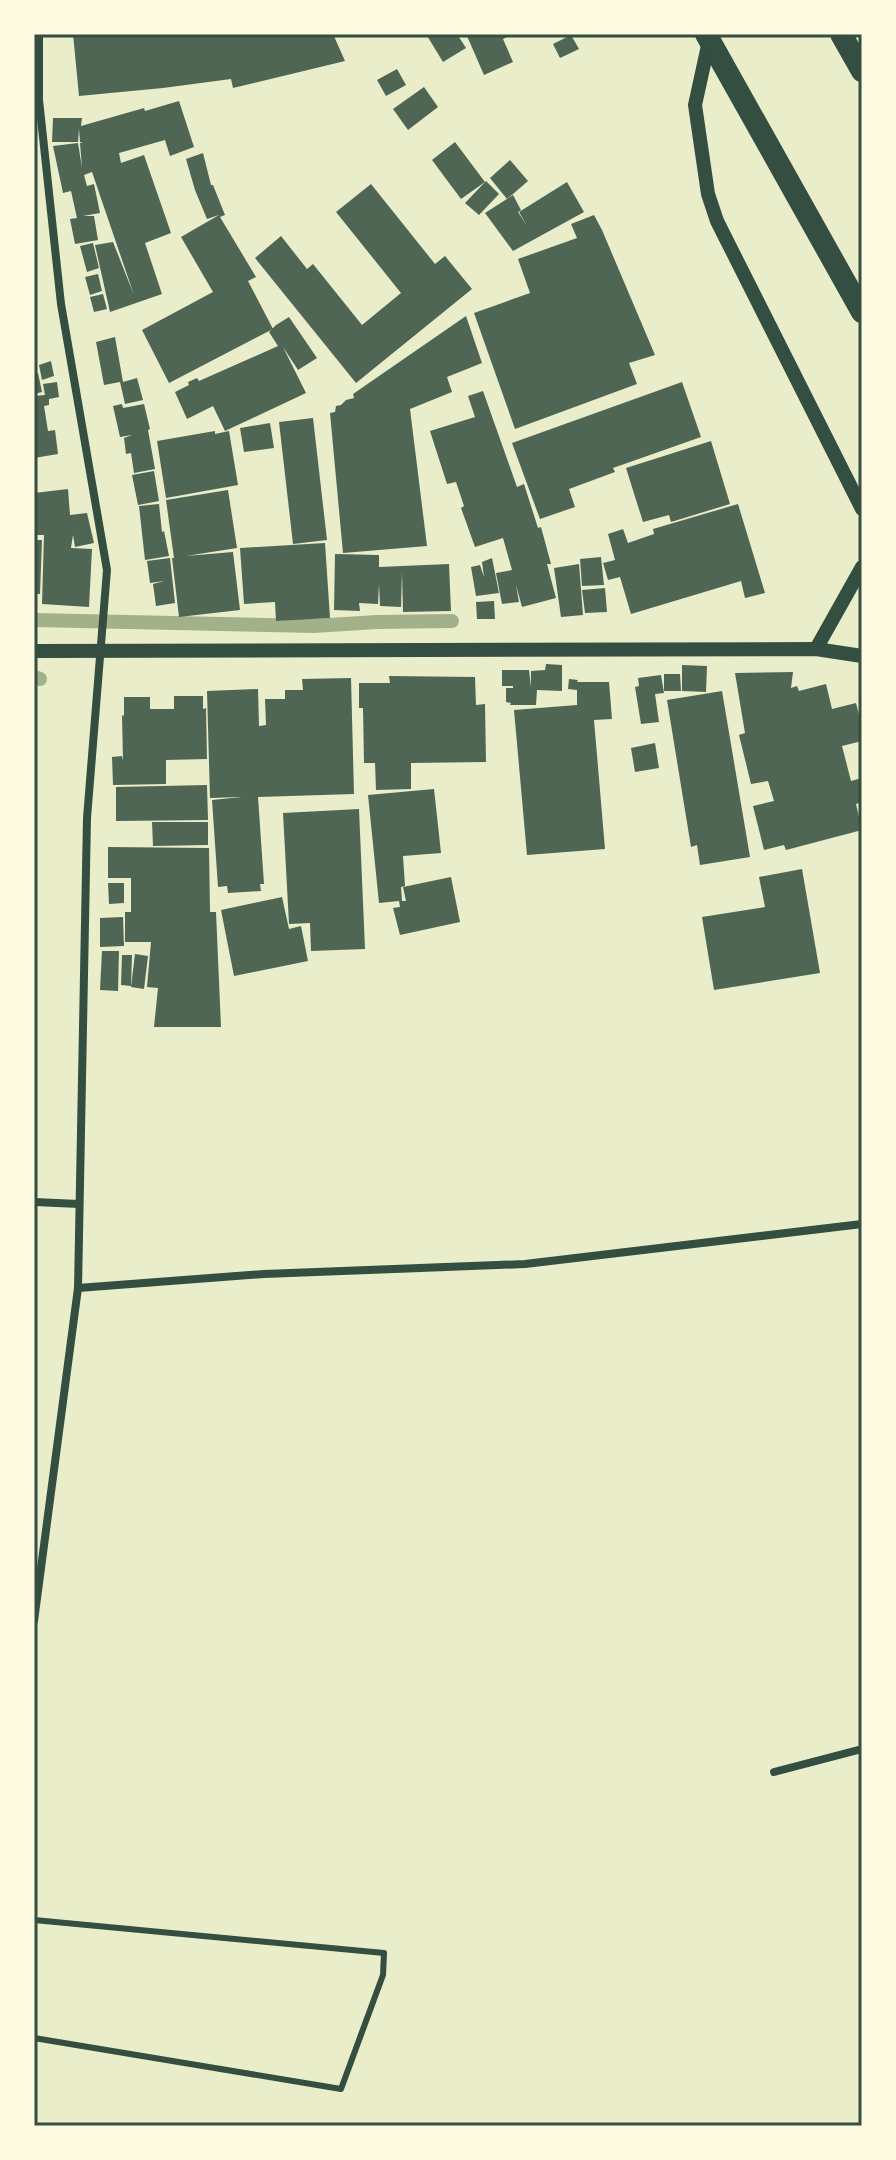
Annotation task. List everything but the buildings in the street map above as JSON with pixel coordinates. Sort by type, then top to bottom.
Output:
[{"type":"highway","points":[[841,34],[862,71]]},
{"type":"highway","points":[[708,37],[862,312]]},
{"type":"street","points":[[34,1621],[78,1288],[87,818],[107,570],[61,304],[36,100],[39,34]]},
{"type":"street","points":[[708,37],[695,105],[708,194],[717,221],[862,509]]},
{"type":"street","points":[[816,649],[862,567]]},
{"type":"street","points":[[34,651],[816,649],[862,656]]},
{"type":"street","points":[[34,1202],[79,1204]]},
{"type":"street","points":[[78,1288],[264,1274],[525,1264],[862,1224]]},
{"type":"street","points":[[774,1772],[862,1749]]},
{"type":"lane","points":[[34,1920],[384,1953],[383,1975],[341,2089],[34,2038]]},
{"type":"waterway","points":[[34,620],[314,626],[452,621]]},
{"type":"waterway","points":[[34,677],[40,679]]}]
